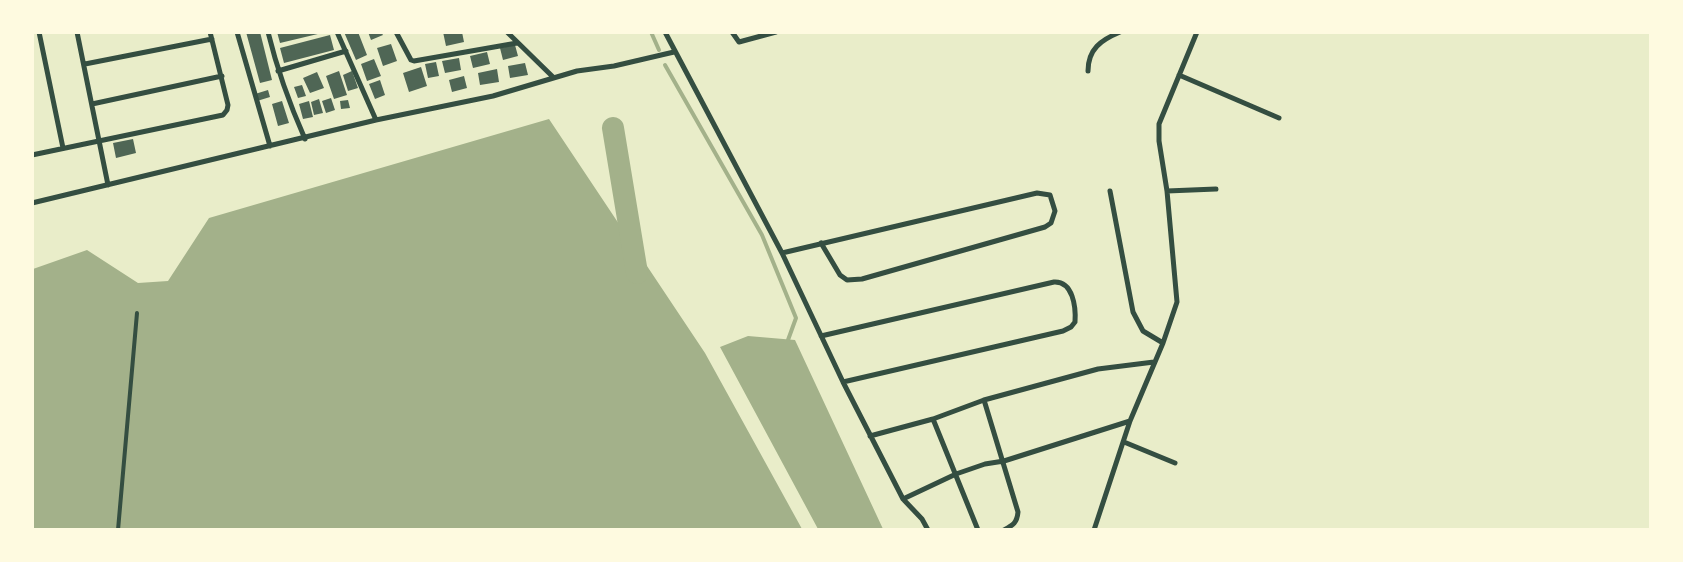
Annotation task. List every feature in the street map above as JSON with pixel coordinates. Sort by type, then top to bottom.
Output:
[{"type":"street","points":[[39,32],[63,148]]},
{"type":"street","points":[[77,32],[108,185]]},
{"type":"street","points":[[32,155],[222,115],[227,110],[228,105],[210,32]]},
{"type":"street","points":[[237,32],[270,146]]},
{"type":"street","points":[[268,32],[278,71],[284,80],[305,139]]},
{"type":"street","points":[[337,32],[376,120]]},
{"type":"street","points":[[396,32],[411,60],[414,61],[517,43]]},
{"type":"street","points":[[507,32],[553,77]]},
{"type":"street","points":[[665,32],[782,253],[843,382],[903,499],[922,520],[928,530]]},
{"type":"street","points":[[732,32],[739,42],[776,32]]},
{"type":"street","points":[[1088,71],[1090,52],[1097,45],[1120,32]]},
{"type":"street","points":[[1094,530],[1130,421],[1163,343],[1177,302],[1167,191],[1159,141],[1159,124],[1197,32]]},
{"type":"street","points":[[85,64],[212,39]]},
{"type":"street","points":[[278,71],[346,51]]},
{"type":"street","points":[[32,202],[305,139],[376,120],[493,96],[553,77],[674,52]]},
{"type":"street","points":[[1179,75],[1279,118]]},
{"type":"street","points":[[92,104],[222,76]]},
{"type":"street","points":[[1167,191],[1216,189]]},
{"type":"street","points":[[1110,191],[1132,312],[1144,331],[1163,343]]},
{"type":"street","points":[[782,253],[821,243],[1037,193],[1050,195],[1055,211],[1055,217],[1051,224],[1036,230],[862,279],[847,280],[840,276],[821,243]]},
{"type":"street","points":[[821,336],[1054,282],[1061,282],[1067,286],[1074,300],[1075,322],[1071,327],[1063,331],[843,382]]},
{"type":"street","points":[[870,436],[933,419],[984,400],[1098,369],[1154,362]]},
{"type":"street","points":[[984,400],[1018,512],[1014,525],[1004,530]]},
{"type":"street","points":[[933,419],[978,530]]},
{"type":"street","points":[[903,499],[956,474],[985,464],[1004,461],[1130,421]]},
{"type":"street","points":[[1124,442],[1175,463]]},
{"type":"lane","points":[[118,530],[137,313]]},
{"type":"shaded area","points":[[549,119],[705,353],[802,529],[33,530],[33,269],[87,250],[138,283],[168,281],[209,218]]},
{"type":"shaded area","points":[[748,336],[795,340],[883,529],[818,529],[720,347]]},
{"type":"building","points":[[246,32],[260,32],[272,80],[260,83]]},
{"type":"building","points":[[277,32],[322,32],[322,33],[280,43]]},
{"type":"building","points":[[344,32],[358,32],[367,55],[356,60]]},
{"type":"building","points":[[368,32],[381,32],[383,35],[371,40]]},
{"type":"building","points":[[443,32],[462,32],[464,42],[446,46]]},
{"type":"building","points":[[330,35],[334,50],[284,63],[280,48]]},
{"type":"building","points":[[391,44],[397,61],[383,66],[377,48]]},
{"type":"building","points":[[515,45],[518,56],[503,60],[500,48]]},
{"type":"building","points":[[487,52],[490,64],[473,68],[470,56]]},
{"type":"building","points":[[459,58],[461,70],[445,73],[442,61]]},
{"type":"building","points":[[374,59],[381,76],[367,81],[361,64]]},
{"type":"building","points":[[436,62],[439,76],[428,78],[425,64]]},
{"type":"building","points":[[525,63],[528,75],[510,78],[508,66]]},
{"type":"building","points":[[421,67],[427,86],[409,92],[403,73]]},
{"type":"building","points":[[497,69],[499,82],[480,85],[478,73]]},
{"type":"building","points":[[339,71],[347,95],[334,99],[326,76]]},
{"type":"building","points":[[352,71],[358,88],[348,91],[343,75]]},
{"type":"building","points":[[317,72],[324,88],[310,93],[303,78]]},
{"type":"building","points":[[464,76],[467,88],[452,92],[449,80]]},
{"type":"building","points":[[380,80],[385,95],[375,99],[369,84]]},
{"type":"building","points":[[302,85],[306,96],[298,98],[294,87]]},
{"type":"building","points":[[268,90],[270,97],[257,101],[255,94]]},
{"type":"building","points":[[331,98],[335,110],[326,113],[322,101]]},
{"type":"building","points":[[319,99],[323,113],[314,115],[311,102]]},
{"type":"building","points":[[348,100],[350,108],[341,109],[340,101]]},
{"type":"building","points":[[282,101],[289,123],[278,126],[272,104]]},
{"type":"building","points":[[309,101],[313,117],[303,119],[299,104]]},
{"type":"building","points":[[133,139],[136,153],[116,158],[113,143]]},
{"type":"waterway","points":[[651,32],[659,50]]},
{"type":"waterway","points":[[665,65],[762,235],[796,318],[788,340]]},
{"type":"waterway","points":[[613,128],[637,273]]}]
